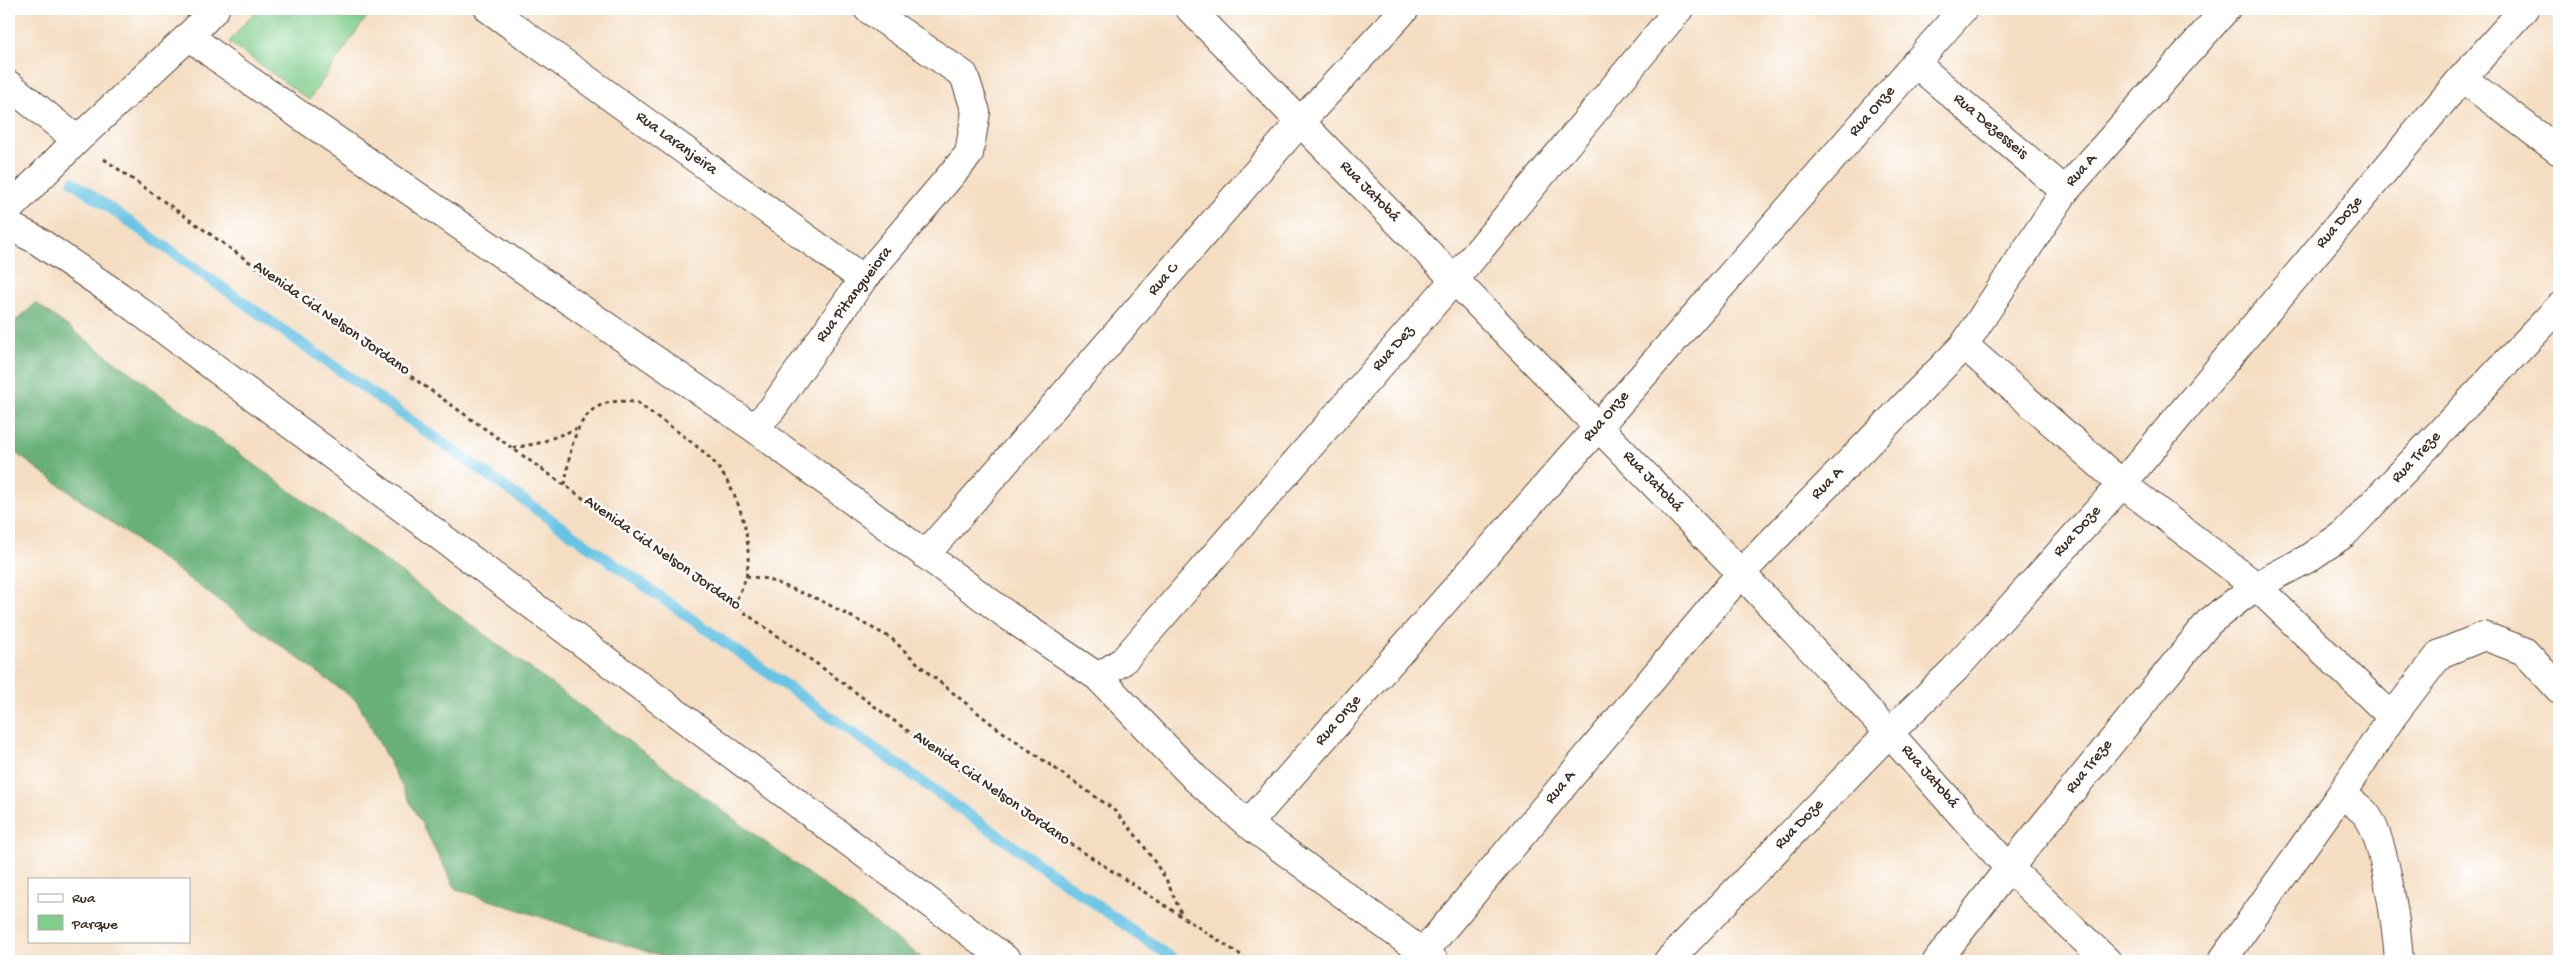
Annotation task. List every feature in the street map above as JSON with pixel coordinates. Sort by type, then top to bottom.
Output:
[{"type":"street","points":[[9,209],[77,140],[189,36],[215,9]]},
{"type":"street","name":"Rua Laranjeira","points":[[488,9],[863,279]]},
{"type":"street","name":"Rua Pitangueiora","points":[[754,428],[772,409],[863,279],[969,154],[976,112],[964,75],[868,9]]},
{"type":"street","name":"Rua Jatobá","points":[[1190,9],[1740,573],[1889,733],[2008,868],[2107,961]]},
{"type":"street","name":"Rua C","points":[[926,554],[1301,121],[1405,9]]},
{"type":"street","name":"Rua Dez","points":[[1098,677],[1123,661],[1455,280],[1679,9]]},
{"type":"street","name":"Rua Onze","points":[[1248,824],[1598,427],[1962,9]]},
{"type":"street","name":"Rua A","points":[[1428,958],[1740,573],[1964,345],[2064,191],[2226,9]]},
{"type":"street","name":"Rua Doze","points":[[1668,961],[1889,733],[1954,670],[2122,484],[2462,78],[2524,9]]},
{"type":"street","points":[[189,36],[227,65],[754,428],[1007,615],[1098,677],[1197,780],[1248,824],[1428,958]]},
{"type":"street","name":"Rua Dezesseis","points":[[1915,64],[2064,191]]},
{"type":"street","points":[[2462,78],[2559,152]]},
{"type":"street","points":[[9,85],[77,140]]},
{"type":"street","points":[[9,226],[35,239],[119,296],[1007,959]]},
{"type":"street","name":"Rua Treze","points":[[1937,961],[2008,868],[2208,622],[2256,586],[2308,559],[2344,534],[2559,307]]},
{"type":"street","points":[[1964,345],[2122,484],[2256,586],[2392,717]]},
{"type":"street","points":[[2222,961],[2341,794],[2392,717],[2440,654],[2484,636],[2524,650],[2559,689]]},
{"type":"street","points":[[2341,794],[2365,813],[2379,841],[2384,856],[2399,961]]},
{"type":"path","name":"Avenida Cid Nelson Jordano","points":[[77,140],[734,605],[985,788],[1250,961]]},
{"type":"path","points":[[565,485],[576,429],[587,415],[606,404],[622,400],[638,404],[706,455],[717,466],[740,507],[746,529],[746,576],[734,605]]},
{"type":"path","points":[[513,448],[539,443],[576,429]]},
{"type":"path","points":[[746,576],[767,579],[820,600],[891,638],[926,671],[993,725],[1113,809],[1138,839],[1166,879],[1183,916]]},
{"type":"green space","points":[[257,9],[372,9],[309,100],[229,42]]},
{"type":"green space","points":[[36,303],[926,961],[675,961],[456,889],[357,701],[9,448],[9,327]]},
{"type":"waterway","points":[[73,182],[1176,961]]}]
